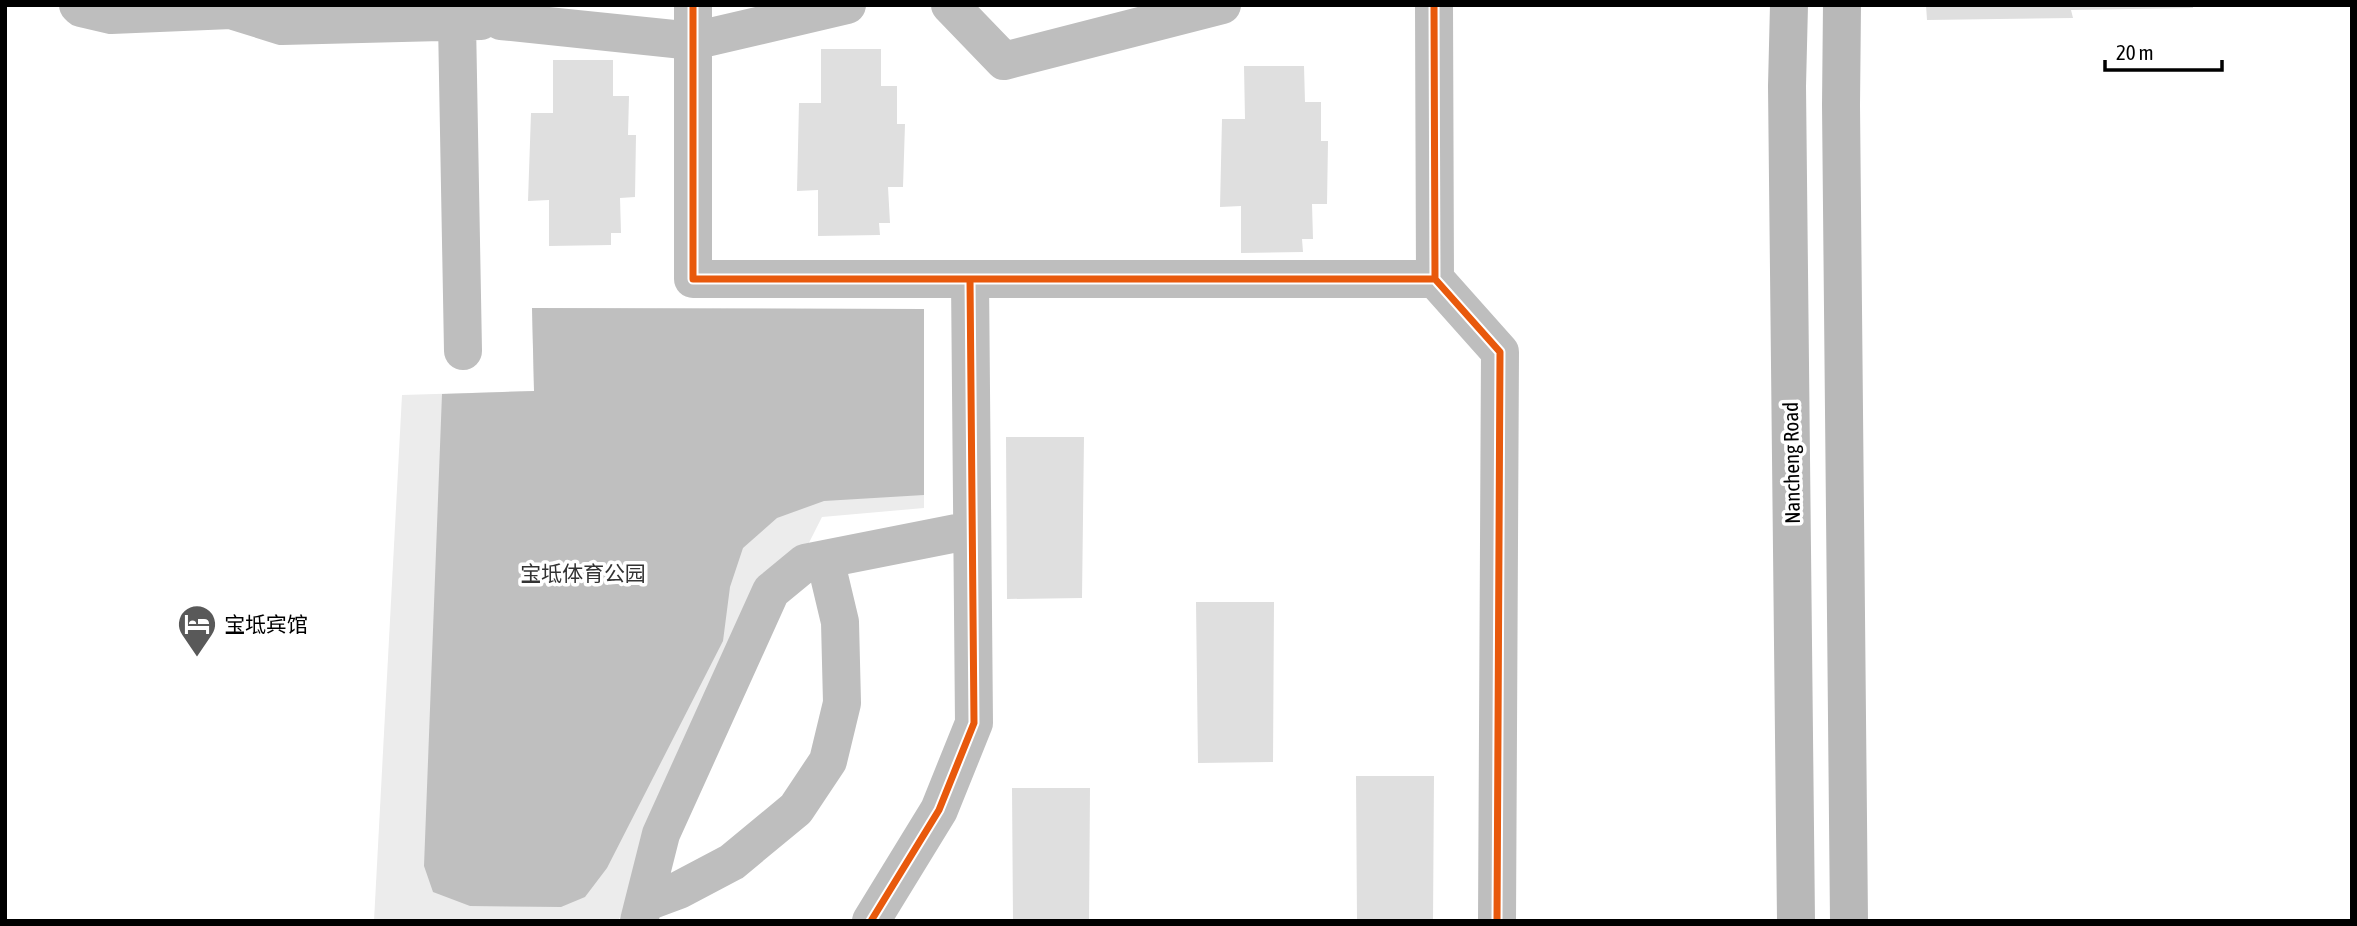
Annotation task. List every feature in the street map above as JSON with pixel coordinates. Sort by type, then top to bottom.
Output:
[{"type":"main road","name":"Nancheng Road","points":[[1789,5],[1787,86],[1796,921]]},
{"type":"main road","points":[[1842,5],[1849,921]]},
{"type":"street","points":[[78,5],[111,15],[231,8],[282,26],[457,22],[501,13],[693,23],[847,5]]},
{"type":"street","points":[[950,5],[1004,61],[1222,5]]},
{"type":"street","points":[[1434,5],[1434,279],[1500,352],[1497,921]]},
{"type":"street","points":[[457,22],[463,351]]},
{"type":"street","points":[[693,23],[693,279],[1434,279]]},
{"type":"street","points":[[871,921],[939,810],[974,723],[970,279]]},
{"type":"street","points":[[642,912],[661,834],[771,591],[804,563],[972,530]]},
{"type":"street","points":[[642,912],[732,862],[796,809],[828,761],[842,703],[840,622],[825,559]]},
{"type":"green space","name":"宝坻体育公园","points":[[532,308],[924,309],[924,508],[822,517],[618,921],[374,921],[402,395],[534,391]]},
{"type":"shaded area","name":"宝坻体育公园","points":[[532,308],[924,309],[924,495],[824,501],[777,518],[743,548],[730,587],[723,641],[607,868],[585,897],[561,907],[470,906],[433,892],[424,866],[442,394],[534,391]]},
{"type":"building","points":[[1926,5],[2193,5],[2193,8],[2071,10],[2073,18],[1927,20]]},
{"type":"building","points":[[821,49],[881,49],[881,86],[897,86],[897,124],[905,124],[903,187],[888,187],[890,223],[879,223],[880,235],[818,236],[818,190],[797,191],[799,103],[821,103]]},
{"type":"building","points":[[553,60],[613,60],[613,96],[629,96],[628,135],[636,135],[635,197],[620,198],[621,233],[611,233],[611,245],[549,246],[549,200],[528,201],[531,113],[553,113]]},
{"type":"building","points":[[1244,66],[1304,66],[1305,102],[1321,102],[1321,141],[1328,141],[1327,204],[1312,204],[1313,239],[1302,239],[1303,252],[1241,253],[1241,206],[1220,207],[1222,119],[1245,119]]},
{"type":"building","points":[[1006,437],[1084,437],[1082,598],[1007,599]]},
{"type":"building","points":[[1196,602],[1274,602],[1273,762],[1198,763]]},
{"type":"building","points":[[1356,776],[1434,776],[1433,921],[1357,921]]},
{"type":"building","points":[[1012,788],[1090,788],[1089,921],[1013,921]]},
{"type":"cycle path","points":[[693,5],[693,279],[1435,279],[1434,5]]},
{"type":"cycle path","points":[[871,921],[939,810],[974,723],[970,279]]},
{"type":"cycle path","points":[[1435,279],[1500,352],[1497,921]]},
{"type":"place","name":"宝坻宾馆","points":[[197,658]]}]
